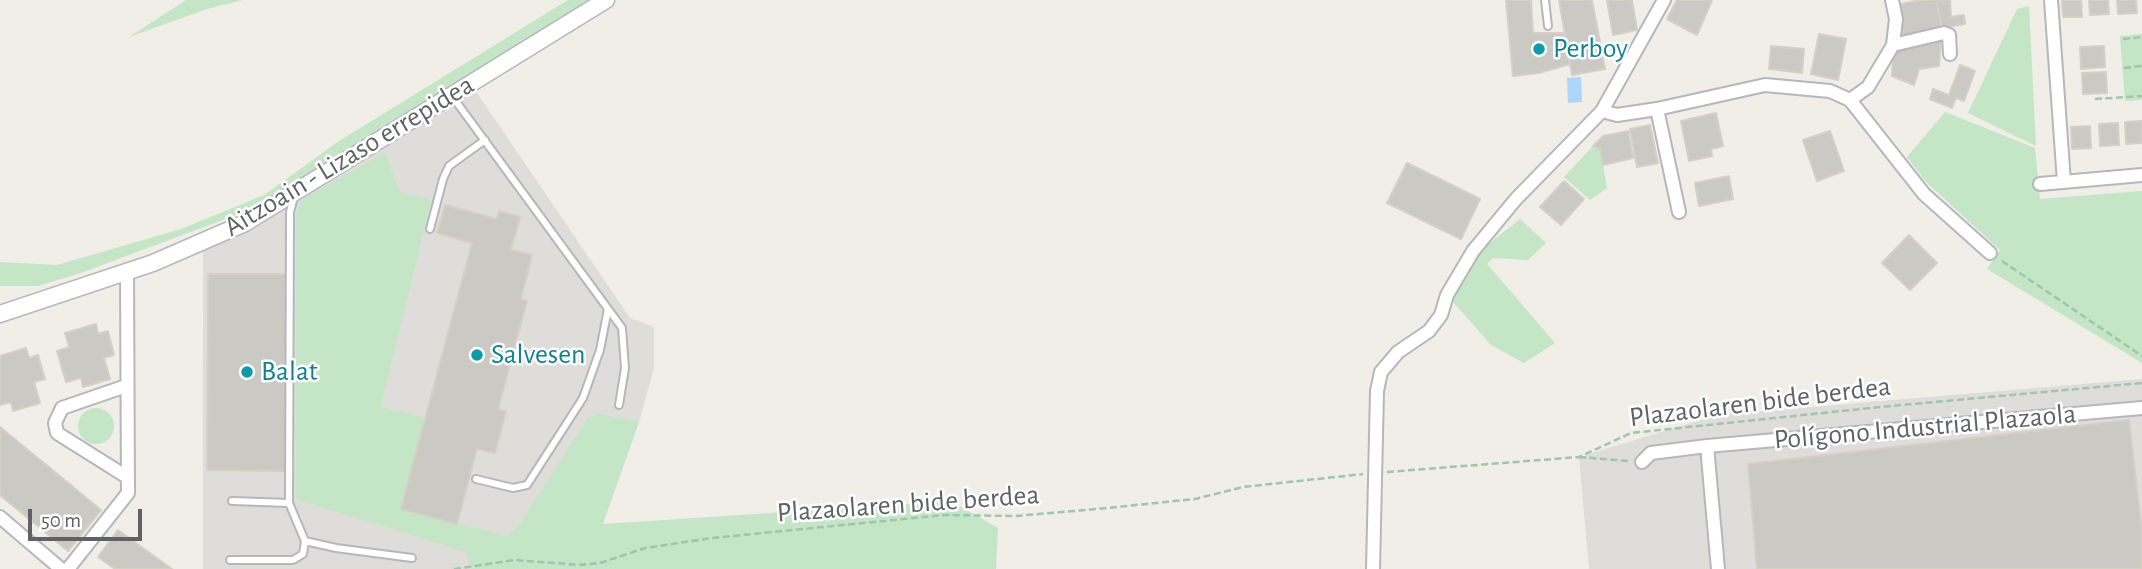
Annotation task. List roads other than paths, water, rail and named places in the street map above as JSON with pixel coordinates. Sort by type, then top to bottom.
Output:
[{"type":"street","name":"Aitzoain - Lizaso errepidea","points":[[0,314],[153,263],[245,223],[606,0]]},
{"type":"street","points":[[1373,569],[1377,391],[1381,372],[1398,352],[1429,331],[1441,316],[1447,295],[1465,262],[1499,219],[1602,111],[1664,0]]},
{"type":"street","points":[[1850,100],[1868,88],[1893,45],[1896,19],[1892,0]]},
{"type":"street","points":[[2051,0],[2064,182]]},
{"type":"street","points":[[1893,45],[1944,33],[1949,35],[1950,54]]},
{"type":"street","points":[[1602,111],[1617,115],[1657,109],[1765,85],[1830,91],[1850,100],[1924,194],[1990,253]]},
{"type":"street","points":[[1657,109],[1679,212]]},
{"type":"street","points":[[2040,184],[2142,175]]},
{"type":"street","points":[[68,569],[128,493],[127,271]]},
{"type":"street","points":[[126,386],[62,408],[55,423],[57,433],[127,477]]},
{"type":"street","name":"Polígono Industrial Plazaola","points":[[1642,462],[1651,453],[1707,446],[2142,408]]},
{"type":"street","points":[[1707,446],[1718,569]]},
{"type":"street","points":[[0,517],[61,569]]},
{"type":"lane","points":[[1545,0],[1548,26]]},
{"type":"lane","points":[[452,96],[622,328],[625,368],[619,405]]},
{"type":"lane","points":[[430,229],[449,166],[485,141]]},
{"type":"lane","points":[[229,560],[293,560],[303,554],[305,541],[289,503],[290,218],[295,193]]},
{"type":"lane","points":[[476,480],[513,488],[527,485],[583,398],[600,350],[608,309]]},
{"type":"lane","points":[[232,501],[289,503]]},
{"type":"lane","points":[[305,541],[335,548],[412,558]]},
{"type":"water","points":[[1581,77],[1582,102],[1568,103],[1567,78]]},
{"type":"place","name":"Perboy","points":[[1539,49]]},
{"type":"place","name":"Salvesen","points":[[477,355]]},
{"type":"place","name":"Balat","points":[[247,372]]}]
